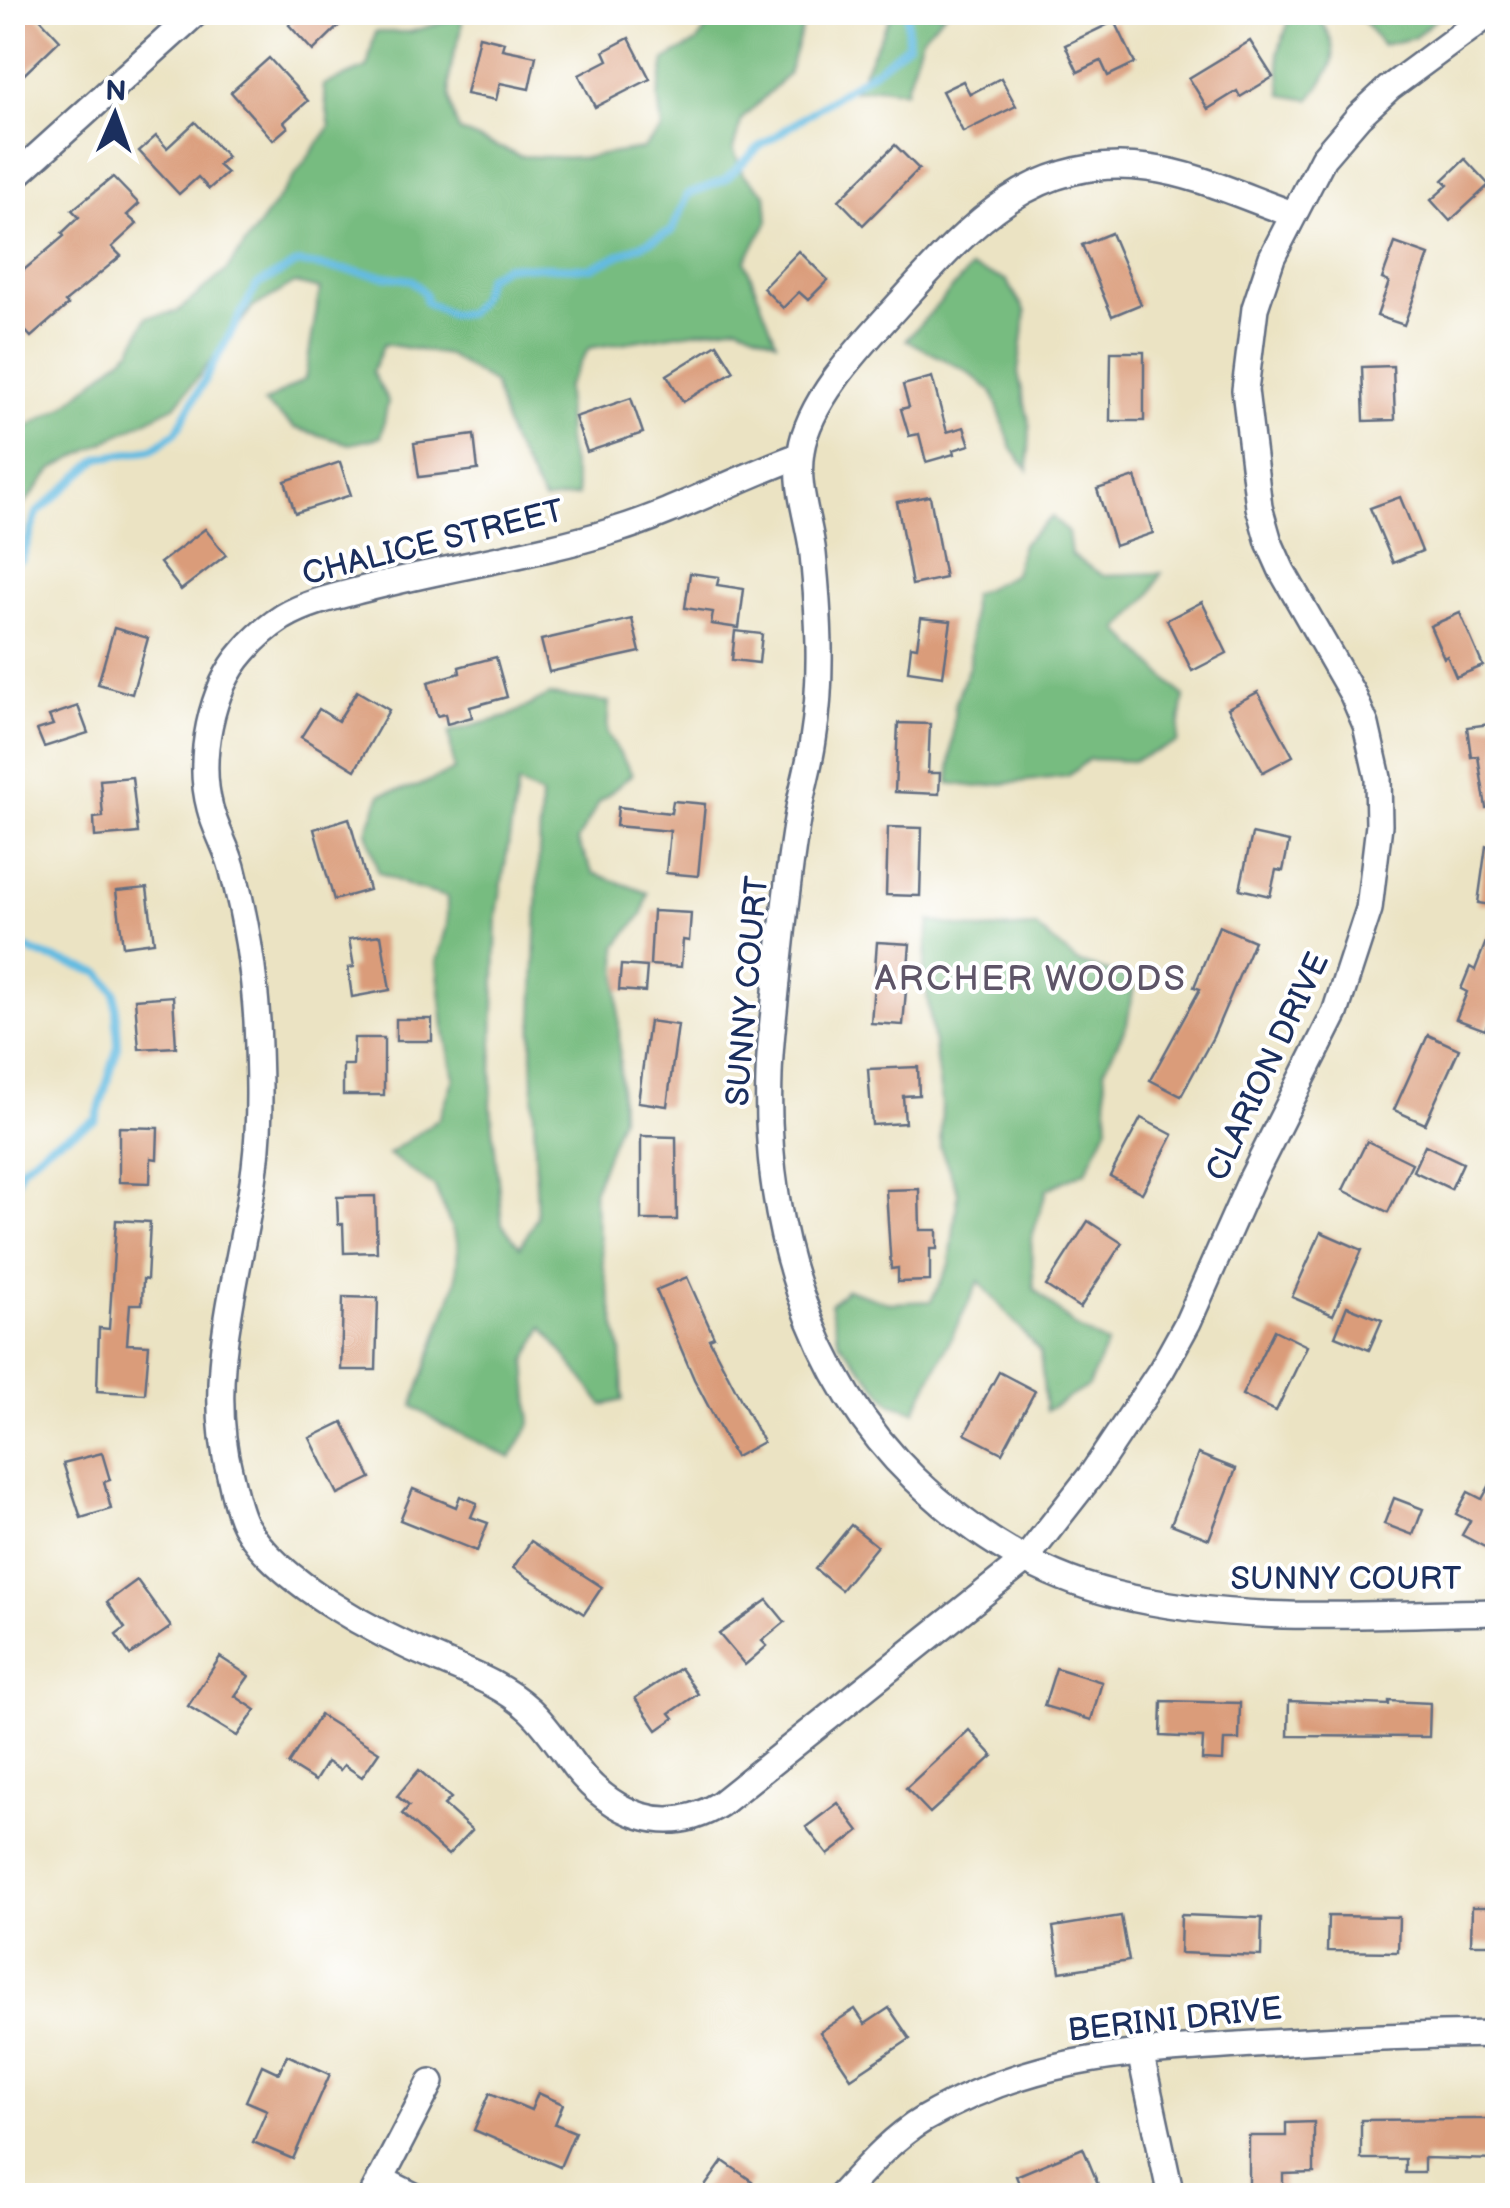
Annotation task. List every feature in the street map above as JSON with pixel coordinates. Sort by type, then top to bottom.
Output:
[{"type":"street","points":[[12,179],[197,12]]},
{"type":"street","name":"CLARION DRIVE","points":[[701,1816],[948,1625],[1024,1561],[1131,1418],[1188,1322],[1250,1182],[1335,1014],[1368,909],[1379,825],[1374,752],[1353,695],[1269,542],[1259,507],[1246,412],[1246,363],[1255,308],[1272,256],[1324,158],[1389,88],[1492,12]]},
{"type":"street","points":[[799,456],[813,414],[866,340],[962,235],[994,207],[1048,178],[1072,169],[1152,168],[1293,214]]},
{"type":"street","name":"SUNNY COURT","points":[[799,456],[799,484],[812,546],[819,628],[818,690],[814,737],[785,904],[768,1072],[769,1131],[781,1212],[807,1318],[842,1388],[884,1447],[971,1529],[1024,1561],[1115,1594],[1231,1613],[1276,1616],[1498,1612]]},
{"type":"street","name":"CHALICE STREET","points":[[701,1816],[676,1823],[648,1820],[609,1798],[577,1769],[526,1706],[501,1687],[399,1642],[335,1607],[267,1552],[240,1516],[222,1446],[218,1405],[256,1165],[257,1020],[238,891],[208,804],[207,740],[228,671],[259,636],[298,610],[336,596],[450,567],[621,529],[799,456]]},
{"type":"street","name":"BERINI DRIVE","points":[[840,2196],[906,2132],[1002,2082],[1056,2064],[1140,2052],[1357,2036],[1498,2034]]},
{"type":"street","points":[[1140,2052],[1171,2196]]},
{"type":"street","points":[[414,2196],[376,2187],[431,2082]]},
{"type":"green space","points":[[719,12],[807,13],[788,74],[742,119],[733,149],[743,174],[766,194],[768,221],[745,261],[776,341],[738,325],[589,348],[566,387],[567,441],[578,496],[544,501],[510,439],[494,384],[448,355],[384,344],[372,372],[388,401],[381,437],[350,444],[295,428],[264,403],[305,379],[320,289],[295,283],[252,308],[176,405],[53,469],[13,518],[13,440],[23,429],[65,406],[132,349],[147,317],[177,312],[226,271],[330,127],[323,85],[367,68],[375,32],[410,32],[461,17],[450,85],[459,131],[520,156],[582,158],[642,149],[662,130],[658,97],[665,60],[697,42]]},
{"type":"green space","points":[[892,13],[945,13],[922,37],[905,91],[879,87],[854,91]]},
{"type":"green space","points":[[1289,13],[1315,13],[1333,48],[1331,66],[1310,100],[1282,95],[1278,53]]},
{"type":"green space","points":[[1357,13],[1442,13],[1414,38],[1382,45]]},
{"type":"green space","points":[[971,268],[1006,280],[1026,312],[1018,373],[1030,426],[1028,470],[1012,449],[992,391],[965,370],[906,340]]},
{"type":"green space","points":[[1052,517],[1068,533],[1071,555],[1102,575],[1161,573],[1151,594],[1119,630],[1184,697],[1177,743],[1132,761],[1089,759],[1068,776],[977,787],[949,783],[955,704],[970,664],[972,595],[1014,574],[1022,544]]},
{"type":"green space","points":[[550,695],[609,702],[607,733],[632,774],[599,802],[577,841],[593,873],[648,893],[643,913],[617,946],[621,1116],[593,1192],[621,1351],[623,1400],[603,1405],[543,1327],[526,1361],[531,1423],[511,1458],[444,1426],[413,1406],[456,1282],[458,1244],[435,1187],[388,1154],[439,1119],[454,1078],[437,962],[447,925],[447,897],[378,872],[367,831],[381,794],[419,786],[454,770],[449,732],[507,717]],"holes":[[[518,784],[541,796],[532,1050],[537,1217],[520,1247],[502,1224],[491,1106],[497,914]]]},
{"type":"green space","points":[[930,921],[980,930],[1036,927],[1077,962],[1135,980],[1127,1024],[1104,1070],[1108,1126],[1086,1171],[1047,1189],[1031,1240],[1034,1289],[1075,1327],[1107,1344],[1088,1386],[1046,1411],[1040,1352],[979,1281],[915,1411],[892,1404],[839,1342],[830,1304],[847,1289],[889,1303],[931,1301],[950,1264],[958,1192],[940,1147],[942,1105],[924,971]]},
{"type":"building","points":[[23,12],[34,12],[60,40],[12,86],[12,22]]},
{"type":"building","points":[[303,12],[353,12],[313,51],[289,25]]},
{"type":"building","points":[[1115,21],[1135,63],[1108,76],[1101,61],[1078,72],[1065,45]]},
{"type":"building","points":[[479,36],[504,42],[502,49],[536,56],[529,89],[500,83],[496,100],[466,94]]},
{"type":"building","points":[[629,38],[650,79],[595,107],[579,75],[608,60],[604,51]]},
{"type":"building","points":[[1250,41],[1273,77],[1240,97],[1237,91],[1208,109],[1189,78]]},
{"type":"building","points":[[269,58],[308,101],[284,122],[288,127],[273,140],[231,92]]},
{"type":"building","points":[[1001,78],[1016,106],[963,132],[942,91],[963,81],[970,94]]},
{"type":"building","points":[[195,122],[227,157],[218,165],[227,173],[209,189],[198,177],[179,194],[139,151],[156,136],[167,148]]},
{"type":"building","points":[[895,145],[919,169],[863,225],[839,200]]},
{"type":"building","points":[[1465,159],[1489,185],[1450,221],[1431,200],[1448,185],[1443,180]]},
{"type":"building","points":[[113,177],[139,204],[127,215],[137,224],[112,247],[121,256],[65,302],[68,305],[31,337],[12,316],[12,280],[64,236],[62,233],[79,217],[72,210]]},
{"type":"building","points":[[1111,233],[1141,304],[1112,316],[1082,245]]},
{"type":"building","points":[[1395,243],[1429,255],[1404,325],[1377,316],[1389,282],[1382,279]]},
{"type":"building","points":[[799,251],[828,280],[808,300],[799,292],[783,308],[763,288]]},
{"type":"building","points":[[717,344],[734,371],[683,402],[667,375]]},
{"type":"building","points":[[1111,352],[1144,352],[1144,421],[1110,421]]},
{"type":"building","points":[[1393,366],[1395,420],[1364,421],[1362,367]]},
{"type":"building","points":[[932,377],[947,432],[964,427],[970,445],[926,462],[919,434],[909,436],[901,409],[909,407],[903,385]]},
{"type":"building","points":[[631,398],[643,433],[587,452],[575,417]]},
{"type":"building","points":[[474,435],[478,470],[419,477],[414,443]]},
{"type":"building","points":[[340,462],[351,495],[295,513],[285,481]]},
{"type":"building","points":[[1135,477],[1153,533],[1115,546],[1097,489]]},
{"type":"building","points":[[930,496],[945,578],[912,585],[897,502]]},
{"type":"building","points":[[1400,497],[1422,551],[1393,563],[1370,508]]},
{"type":"building","points":[[205,529],[226,555],[181,590],[160,563]]},
{"type":"building","points":[[690,573],[719,577],[717,585],[744,589],[739,628],[711,624],[713,612],[685,608]]},
{"type":"building","points":[[1202,602],[1227,653],[1192,671],[1167,620]]},
{"type":"building","points":[[1460,613],[1483,666],[1456,677],[1430,626]]},
{"type":"building","points":[[921,618],[951,621],[943,676],[908,671],[911,646],[917,647]]},
{"type":"building","points":[[632,619],[640,652],[549,672],[541,640]]},
{"type":"building","points":[[114,628],[148,638],[132,694],[98,684]]},
{"type":"building","points":[[735,631],[762,634],[759,663],[732,660]]},
{"type":"building","points":[[496,657],[507,697],[470,707],[472,717],[447,724],[445,714],[437,716],[428,682],[460,673],[459,667]]},
{"type":"building","points":[[357,691],[389,710],[355,770],[301,737],[319,709],[338,721]]},
{"type":"building","points":[[1258,692],[1293,756],[1263,772],[1228,708]]},
{"type":"building","points":[[78,706],[88,733],[44,747],[37,730],[53,725],[49,716]]},
{"type":"building","points":[[898,723],[930,724],[928,773],[940,773],[939,794],[895,792]]},
{"type":"building","points":[[1498,723],[1498,807],[1486,808],[1478,756],[1471,757],[1467,727]]},
{"type":"building","points":[[132,777],[138,833],[95,837],[94,818],[103,817],[100,780]]},
{"type":"building","points":[[673,801],[705,804],[698,876],[666,873],[670,831],[616,826],[618,807],[671,813]]},
{"type":"building","points":[[349,818],[369,890],[334,900],[314,829]]},
{"type":"building","points":[[888,827],[922,828],[920,896],[886,895]]},
{"type":"building","points":[[1252,834],[1289,842],[1283,871],[1276,870],[1270,896],[1240,889]]},
{"type":"building","points":[[1486,846],[1498,847],[1498,906],[1478,903]]},
{"type":"building","points":[[147,888],[154,942],[123,946],[116,891]]},
{"type":"building","points":[[653,911],[691,913],[689,941],[683,940],[681,967],[650,965]]},
{"type":"building","points":[[1496,916],[1498,998],[1485,1030],[1456,1019],[1467,992],[1461,989],[1470,967],[1475,970]]},
{"type":"building","points":[[1219,926],[1254,941],[1213,1037],[1181,1096],[1150,1080],[1200,989],[1194,987]]},
{"type":"building","points":[[381,935],[390,990],[352,997],[348,968],[354,967],[349,939]]},
{"type":"building","points":[[877,942],[910,944],[903,1025],[871,1023]]},
{"type":"building","points":[[621,965],[647,967],[645,992],[619,990]]},
{"type":"building","points":[[173,996],[176,1047],[139,1049],[135,999]]},
{"type":"building","points":[[396,1019],[432,1019],[432,1041],[396,1041]]},
{"type":"building","points":[[649,1021],[678,1025],[667,1106],[638,1102]]},
{"type":"building","points":[[1428,1035],[1459,1049],[1425,1124],[1394,1110]]},
{"type":"building","points":[[354,1038],[384,1038],[384,1095],[343,1095],[343,1065],[353,1065]]},
{"type":"building","points":[[918,1067],[919,1095],[903,1096],[905,1123],[872,1125],[868,1069]]},
{"type":"building","points":[[1141,1118],[1173,1135],[1142,1193],[1110,1176]]},
{"type":"building","points":[[119,1127],[158,1128],[157,1159],[151,1158],[150,1183],[119,1182]]},
{"type":"building","points":[[641,1136],[676,1137],[677,1220],[641,1220]]},
{"type":"building","points":[[1367,1141],[1412,1163],[1388,1212],[1343,1190]]},
{"type":"building","points":[[1425,1145],[1463,1163],[1451,1189],[1413,1171]]},
{"type":"building","points":[[919,1189],[920,1230],[937,1230],[937,1249],[930,1249],[930,1281],[898,1282],[898,1268],[891,1269],[886,1190]]},
{"type":"building","points":[[375,1196],[377,1252],[344,1253],[337,1197]]},
{"type":"building","points":[[116,1220],[150,1222],[147,1280],[143,1279],[142,1304],[130,1304],[127,1344],[149,1345],[145,1394],[97,1391],[99,1328],[109,1329]]},
{"type":"building","points":[[1088,1221],[1122,1243],[1080,1308],[1046,1286]]},
{"type":"building","points":[[1321,1232],[1362,1250],[1333,1315],[1292,1297]]},
{"type":"building","points":[[687,1277],[714,1337],[709,1339],[763,1442],[735,1457],[694,1379],[656,1290]]},
{"type":"building","points":[[343,1297],[378,1298],[376,1370],[341,1370]]},
{"type":"building","points":[[1347,1306],[1382,1320],[1369,1350],[1335,1336]]},
{"type":"building","points":[[1274,1330],[1307,1346],[1276,1411],[1242,1395]]},
{"type":"building","points":[[999,1372],[1035,1391],[1002,1453],[965,1434]]},
{"type":"building","points":[[343,1422],[371,1478],[338,1494],[310,1438]]},
{"type":"building","points":[[102,1453],[110,1480],[104,1482],[111,1509],[81,1518],[63,1463]]},
{"type":"building","points":[[1198,1454],[1236,1469],[1209,1539],[1171,1524]]},
{"type":"building","points":[[1498,1470],[1498,1554],[1462,1535],[1470,1521],[1456,1514],[1468,1492],[1482,1499]]},
{"type":"building","points":[[413,1489],[456,1507],[460,1496],[477,1503],[471,1517],[488,1523],[477,1551],[400,1520]]},
{"type":"building","points":[[1394,1498],[1423,1509],[1413,1535],[1384,1524]]},
{"type":"building","points":[[851,1525],[877,1546],[841,1590],[815,1569]]},
{"type":"building","points":[[531,1541],[602,1587],[584,1614],[513,1568]]},
{"type":"building","points":[[137,1580],[171,1627],[130,1655],[116,1635],[125,1628],[107,1602]]},
{"type":"building","points":[[767,1600],[785,1622],[762,1641],[767,1646],[745,1665],[719,1634]]},
{"type":"building","points":[[220,1657],[249,1676],[235,1696],[256,1710],[237,1736],[188,1706]]},
{"type":"building","points":[[680,1668],[698,1694],[670,1713],[674,1718],[657,1730],[635,1698]]},
{"type":"building","points":[[1056,1668],[1102,1682],[1091,1720],[1044,1706]]},
{"type":"building","points":[[1162,1701],[1240,1703],[1239,1740],[1224,1740],[1223,1761],[1202,1760],[1203,1738],[1161,1736]]},
{"type":"building","points":[[1289,1701],[1430,1703],[1429,1737],[1288,1736]]},
{"type":"building","points":[[320,1715],[379,1752],[362,1777],[344,1765],[340,1770],[327,1762],[315,1781],[288,1764]]},
{"type":"building","points":[[969,1730],[993,1756],[930,1813],[906,1788]]},
{"type":"building","points":[[419,1770],[451,1798],[444,1805],[472,1830],[448,1855],[402,1814],[409,1806],[397,1796]]},
{"type":"building","points":[[838,1803],[859,1831],[828,1855],[806,1827]]},
{"type":"building","points":[[1472,1907],[1498,1907],[1498,1944],[1471,1944]]},
{"type":"building","points":[[1181,1915],[1262,1918],[1261,1956],[1180,1953]]},
{"type":"building","points":[[1121,1916],[1129,1961],[1060,1972],[1053,1927]]},
{"type":"building","points":[[1328,1916],[1399,1917],[1398,1952],[1327,1951]]},
{"type":"building","points":[[889,2008],[910,2039],[851,2078],[820,2032],[855,2009],[865,2024]]},
{"type":"building","points":[[287,2055],[330,2074],[293,2159],[253,2142],[267,2110],[246,2101],[262,2065],[279,2073]]},
{"type":"building","points":[[490,2093],[531,2110],[538,2093],[563,2104],[555,2124],[575,2132],[560,2167],[474,2130]]},
{"type":"building","points":[[1498,2119],[1498,2160],[1424,2158],[1424,2173],[1405,2173],[1405,2159],[1361,2159],[1361,2120]]},
{"type":"building","points":[[1314,2122],[1314,2173],[1283,2174],[1283,2196],[1249,2196],[1249,2136],[1286,2136],[1286,2123]]},
{"type":"building","points":[[1083,2148],[1103,2196],[1024,2196],[1016,2176]]},
{"type":"building","points":[[723,2161],[752,2181],[742,2196],[698,2196]]},
{"type":"waterway","points":[[12,564],[22,559],[37,513],[99,458],[153,449],[176,432],[257,285],[298,263],[412,280],[425,294],[426,302],[449,314],[467,314],[478,301],[487,277],[505,266],[591,268],[672,231],[688,194],[725,180],[759,147],[908,44],[907,12]]},
{"type":"waterway","points":[[1494,58],[1498,64]]},
{"type":"waterway","points":[[12,940],[35,953],[100,973],[115,992],[118,1046],[96,1120],[49,1145],[22,1167],[12,1191]]},
{"type":"district","name":"ARCHER WOODS","points":[[1031,979]]}]
